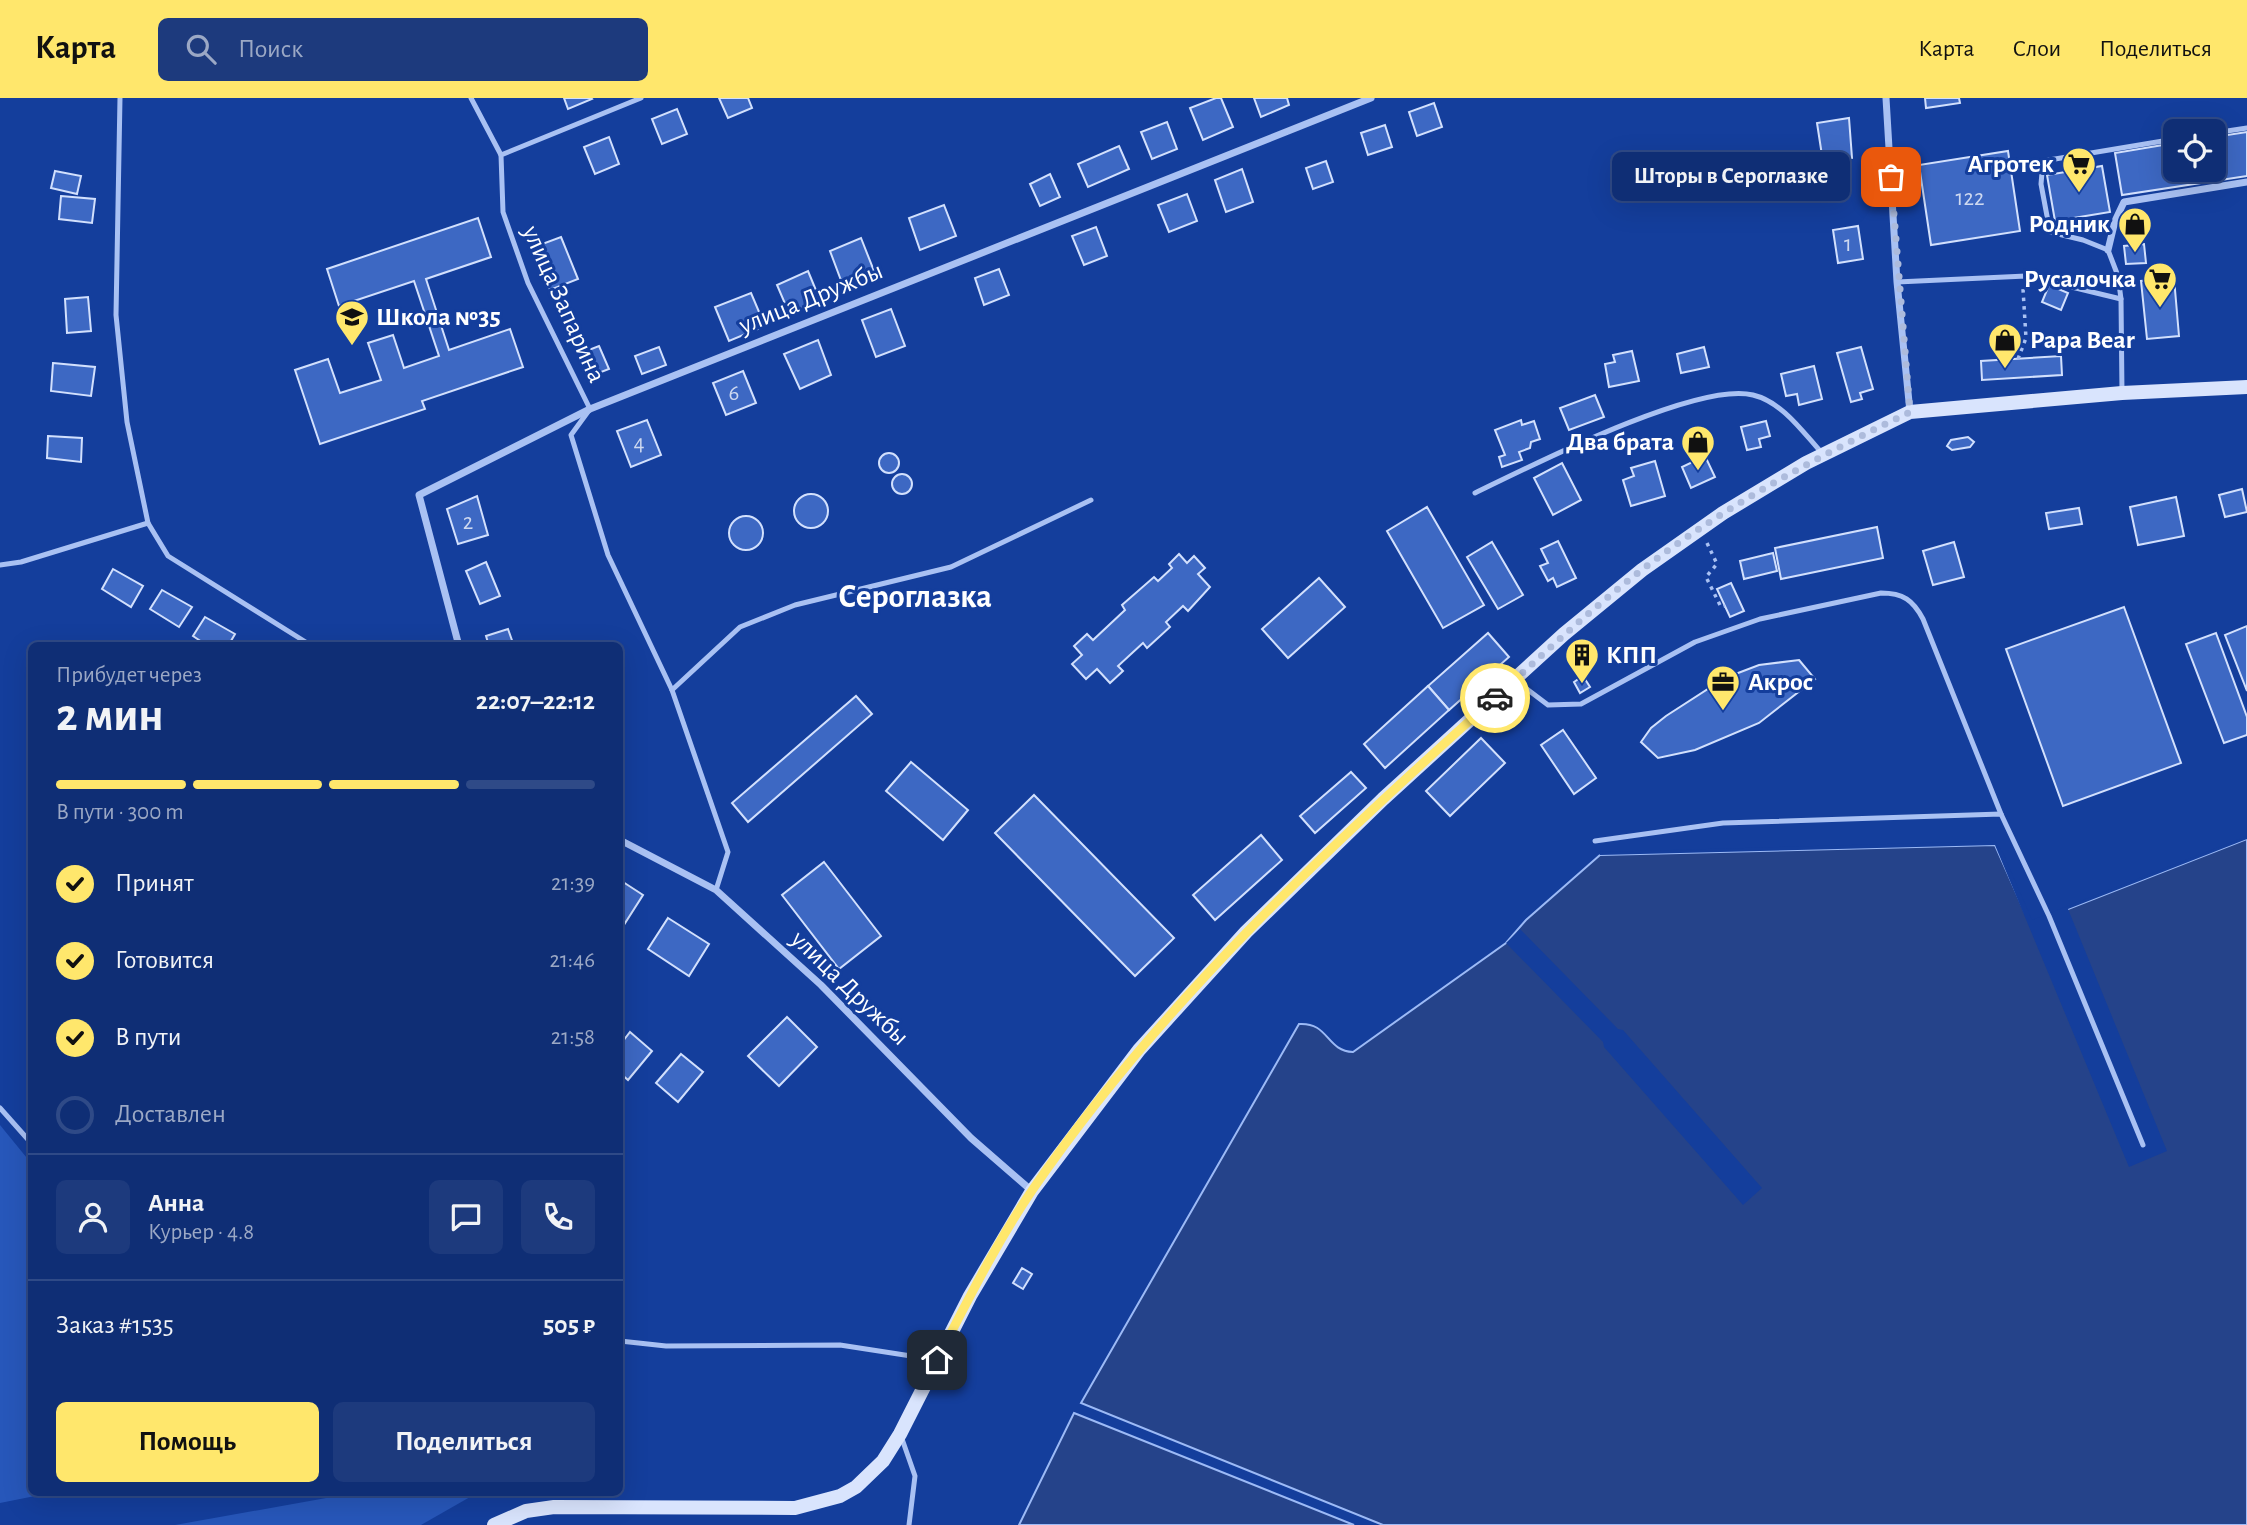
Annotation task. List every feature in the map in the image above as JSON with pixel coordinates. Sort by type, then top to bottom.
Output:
[{"type":"main road","points":[[494,1525],[526,1511],[554,1507],[757,1510],[822,1503],[848,1492],[869,1476],[901,1434],[970,1296],[1032,1191],[1139,1051],[1246,932],[1383,799],[1564,634],[1651,563],[1723,513],[1823,455],[1910,412],[2122,393],[2247,387]]},
{"type":"street","name":"улица Дружбы","points":[[458,642],[419,495],[590,409],[1371,98]]},
{"type":"street","points":[[1886,98],[1897,282],[1910,412]]},
{"type":"street","points":[[2108,250],[2115,221],[2124,202],[2247,183]]},
{"type":"street","name":"улица Дружбы","points":[[623,842],[716,890],[821,985],[971,1138],[1032,1191]]},
{"type":"lane","points":[[120,98],[116,315],[127,422],[148,523],[169,556],[306,642]]},
{"type":"lane","points":[[471,98],[501,155],[640,98]]},
{"type":"lane","points":[[2226,131],[2247,128]]},
{"type":"lane","points":[[2122,393],[2121,299],[2118,276],[2108,250],[2083,240],[2050,232],[2041,184],[2043,161],[2163,141]]},
{"type":"lane","name":"улица Запарина","points":[[501,155],[503,212],[528,283],[590,409]]},
{"type":"lane","points":[[1897,282],[2026,276],[2121,299]]},
{"type":"lane","points":[[1475,493],[1643,418],[1723,392],[1753,395],[1774,404],[1823,455]]},
{"type":"lane","points":[[590,409],[571,435],[608,555],[671,690],[728,852],[716,890]]},
{"type":"lane","points":[[671,690],[740,627],[794,605],[951,566],[1091,500]]},
{"type":"lane","points":[[0,565],[21,562],[148,523]]},
{"type":"lane","points":[[1515,680],[1548,705],[1581,704],[1695,642],[1760,619],[1881,593],[1902,595],[1913,603],[1923,619],[2001,814],[2049,916],[2143,1145]]},
{"type":"lane","points":[[1595,841],[1723,823],[2001,814]]},
{"type":"lane","points":[[0,1108],[28,1140]]},
{"type":"lane","points":[[623,1341],[666,1346],[840,1345],[937,1360]]},
{"type":"lane","points":[[901,1434],[915,1476],[909,1525]]},
{"type":"path","points":[[2018,359],[2026,338],[2023,290]]},
{"type":"path","points":[[1712,535],[1706,544],[1717,564],[1706,578],[1721,607],[1725,606]]},
{"type":"shaded area","points":[[2247,839],[2247,1525],[1383,1525],[1081,1403],[1299,1024],[1316,1027],[1337,1047],[1353,1052],[1506,943],[1526,920],[1600,855],[1995,845],[2030,924]]},
{"type":"shaded area","points":[[0,1125],[28,1159],[28,1496],[35,1496],[0,1503]]},
{"type":"shaded area","points":[[1074,1413],[1354,1525],[1019,1525]]},
{"type":"shaded area","points":[[337,1496],[472,1496],[421,1525],[175,1525]]},
{"type":"pier","points":[[2247,836],[2247,839],[2068,909],[2167,1151],[2129,1167],[1995,845],[1600,855],[1598,852],[1995,841],[2003,853],[2032,920]]},
{"type":"pier","points":[[1520,929],[1618,1029],[1623,1030],[1762,1188],[1743,1205],[1604,1047],[1603,1042],[1506,943]]},
{"type":"building","points":[[564,98],[591,98],[592,99],[568,109]]},
{"type":"building","points":[[719,98],[748,98],[752,108],[728,118]]},
{"type":"building","points":[[1221,98],[1233,127],[1203,140],[1190,108]]},
{"type":"building","points":[[1254,98],[1287,98],[1289,105],[1261,117]]},
{"type":"building","points":[[1925,98],[1959,98],[1960,103],[1926,108]]},
{"type":"building","points":[[1434,103],[1442,127],[1417,136],[1409,112]]},
{"type":"building","points":[[677,109],[687,134],[662,144],[652,119]]},
{"type":"building","points":[[1849,118],[1852,158],[1823,162],[1817,123]]},
{"type":"building","points":[[1167,122],[1177,149],[1152,159],[1141,132]]},
{"type":"building","points":[[1385,125],[1392,147],[1368,155],[1361,133]]},
{"type":"building","points":[[2247,132],[2247,176],[2226,179],[2226,135]]},
{"type":"building","points":[[609,137],[619,164],[595,174],[584,147]]},
{"type":"building","points":[[2163,145],[2163,182],[2208,182],[2122,195],[2115,153]]},
{"type":"building","points":[[1119,146],[1129,169],[1088,187],[1078,164]]},
{"type":"building","points":[[2008,151],[2020,231],[1931,245],[1919,165]]},
{"type":"building","points":[[1326,161],[1333,182],[1313,189],[1306,168]]},
{"type":"building","name":"Агротек","points":[[2102,166],[2110,212],[2055,221],[2047,175]]},
{"type":"building","points":[[1242,169],[1253,202],[1226,212],[1215,180]]},
{"type":"building","points":[[55,171],[81,176],[77,194],[51,188]]},
{"type":"building","points":[[1050,174],[1060,197],[1040,206],[1030,184]]},
{"type":"building","points":[[1187,194],[1197,221],[1169,232],[1158,205]]},
{"type":"building","points":[[61,196],[95,199],[92,223],[59,219]]},
{"type":"building","points":[[944,205],[956,236],[920,250],[909,218]]},
{"type":"building","name":"Школа №35","points":[[478,218],[491,257],[426,279],[449,350],[510,329],[523,367],[422,401],[425,409],[320,444],[295,370],[328,359],[340,393],[381,380],[368,343],[393,335],[404,368],[439,356],[414,281],[339,306],[327,269]]},
{"type":"building","points":[[1858,226],[1863,259],[1838,263],[1833,230]]},
{"type":"building","points":[[1096,227],[1107,256],[1084,265],[1072,236]]},
{"type":"building","points":[[561,237],[578,279],[550,290],[534,247]]},
{"type":"building","points":[[861,238],[874,271],[842,283],[830,251]]},
{"type":"building","name":"Родник","points":[[2144,244],[2146,263],[2126,264],[2124,246]]},
{"type":"building","points":[[999,269],[1009,295],[984,305],[975,278]]},
{"type":"building","points":[[808,271],[820,300],[789,313],[777,285]]},
{"type":"building","name":"Русалочка","points":[[2174,278],[2179,336],[2147,339],[2141,281]]},
{"type":"building","points":[[2049,285],[2068,293],[2061,310],[2042,302]]},
{"type":"building","points":[[751,293],[765,326],[729,341],[715,307]]},
{"type":"building","points":[[88,297],[91,331],[67,333],[65,299]]},
{"type":"building","points":[[891,309],[905,346],[876,357],[862,320]]},
{"type":"building","points":[[818,340],[831,375],[800,389],[784,354]]},
{"type":"building","points":[[599,346],[609,369],[591,376],[581,353]]},
{"type":"building","points":[[659,347],[666,365],[642,374],[635,356]]},
{"type":"building","points":[[1704,347],[1709,367],[1681,373],[1677,354]]},
{"type":"building","points":[[1861,347],[1873,389],[1860,393],[1862,399],[1851,402],[1837,353]]},
{"type":"building","points":[[1632,351],[1639,381],[1609,387],[1605,364],[1615,362],[1613,355]]},
{"type":"building","points":[[2061,356],[2062,375],[1982,380],[1981,361]]},
{"type":"building","points":[[53,363],[95,367],[91,396],[51,391]]},
{"type":"building","points":[[1814,366],[1822,399],[1799,405],[1797,394],[1786,396],[1781,374]]},
{"type":"building","points":[[743,371],[756,403],[726,415],[713,383]]},
{"type":"building","points":[[1595,395],[1604,417],[1569,430],[1560,408]]},
{"type":"building","points":[[647,420],[661,455],[631,467],[617,431]]},
{"type":"building","points":[[1521,420],[1522,425],[1534,421],[1540,439],[1531,442],[1530,448],[1519,452],[1522,460],[1502,467],[1499,457],[1505,455],[1495,430]]},
{"type":"building","points":[[1766,421],[1770,436],[1759,439],[1761,447],[1747,450],[1741,427]]},
{"type":"building","points":[[48,436],[82,438],[81,462],[47,458]]},
{"type":"building","points":[[1968,437],[1974,442],[1970,447],[1952,450],[1947,446],[1951,440]]},
{"type":"building","points":[[889,453],[896,456],[899,463],[896,470],[889,473],[882,470],[879,463],[882,456]]},
{"type":"building","name":"Два брата","points":[[1705,456],[1715,477],[1691,488],[1682,467]]},
{"type":"building","points":[[1655,461],[1665,496],[1631,506],[1623,480],[1634,476],[1631,468]]},
{"type":"building","points":[[1562,463],[1581,500],[1553,515],[1534,478]]},
{"type":"building","points":[[902,474],[909,477],[912,484],[909,491],[902,494],[895,491],[892,484],[895,477]]},
{"type":"building","points":[[2242,489],[2247,512],[2225,517],[2219,495]]},
{"type":"building","points":[[811,494],[823,499],[828,511],[823,523],[811,528],[799,523],[794,511],[799,499]]},
{"type":"building","points":[[477,496],[488,535],[458,544],[447,509]]},
{"type":"building","points":[[2176,497],[2184,536],[2138,545],[2130,507]]},
{"type":"building","points":[[1427,507],[1484,605],[1443,628],[1387,531]]},
{"type":"building","points":[[2079,508],[2082,524],[2049,529],[2046,513]]},
{"type":"building","points":[[746,516],[758,521],[763,533],[758,545],[746,550],[734,545],[729,533],[734,521]]},
{"type":"building","points":[[1877,527],[1883,558],[1781,579],[1775,548]]},
{"type":"building","points":[[1558,541],[1576,578],[1557,587],[1553,578],[1548,581],[1540,566],[1548,563],[1541,549]]},
{"type":"building","points":[[1492,542],[1523,595],[1498,609],[1467,557]]},
{"type":"building","points":[[1954,542],[1964,577],[1933,585],[1923,551]]},
{"type":"building","points":[[1773,553],[1777,571],[1744,579],[1740,561]]},
{"type":"building","points":[[1179,554],[1187,563],[1194,556],[1205,568],[1198,574],[1210,587],[1188,611],[1183,606],[1166,622],[1170,627],[1147,648],[1143,643],[1118,666],[1123,671],[1110,683],[1097,669],[1086,679],[1072,664],[1082,655],[1074,646],[1087,634],[1093,640],[1125,610],[1122,605],[1154,577],[1158,581],[1172,568],[1169,564]]},
{"type":"building","points":[[486,562],[500,596],[480,604],[466,571]]},
{"type":"building","points":[[113,569],[143,586],[131,607],[102,589]]},
{"type":"building","points":[[1319,578],[1345,607],[1288,658],[1262,629]]},
{"type":"building","points":[[1731,583],[1744,611],[1730,617],[1717,589]]},
{"type":"building","points":[[162,590],[192,607],[179,627],[150,609]]},
{"type":"building","points":[[2124,607],[2181,763],[2063,806],[2006,649]]},
{"type":"building","points":[[205,617],[235,634],[230,642],[202,642],[193,636]]},
{"type":"building","points":[[2247,626],[2247,691],[2225,635]]},
{"type":"building","points":[[508,629],[513,642],[488,642],[486,636]]},
{"type":"building","points":[[1488,633],[1509,657],[1449,710],[1428,686]]},
{"type":"building","points":[[2216,633],[2247,717],[2247,735],[2224,743],[2186,644]]},
{"type":"building","name":"Акрос","points":[[1799,660],[1815,679],[1759,723],[1695,750],[1658,758],[1641,742],[1651,728],[1666,716],[1725,678],[1759,665]]},
{"type":"building","name":"КПП","points":[[1583,676],[1590,687],[1580,693],[1574,682]]},
{"type":"building","points":[[1428,686],[1449,710],[1385,768],[1364,744]]},
{"type":"building","points":[[856,696],[872,714],[748,822],[732,803]]},
{"type":"building","points":[[1563,730],[1596,778],[1574,794],[1541,745]]},
{"type":"building","points":[[1481,738],[1505,763],[1450,816],[1426,791]]},
{"type":"building","points":[[911,762],[968,810],[943,840],[886,791]]},
{"type":"building","points":[[1351,772],[1366,788],[1315,833],[1300,816]]},
{"type":"building","points":[[1034,795],[1174,938],[1135,976],[995,833]]},
{"type":"building","points":[[1261,835],[1282,860],[1215,920],[1193,895]]},
{"type":"building","points":[[824,862],[881,936],[839,969],[782,895]]},
{"type":"building","points":[[623,882],[643,895],[623,926]]},
{"type":"building","points":[[668,918],[709,944],[689,976],[648,949]]},
{"type":"building","points":[[787,1017],[817,1047],[779,1086],[748,1056]]},
{"type":"building","points":[[630,1032],[652,1051],[628,1080],[623,1076],[623,1041]]},
{"type":"building","points":[[681,1054],[703,1072],[678,1102],[656,1083]]},
{"type":"building","points":[[1022,1268],[1032,1274],[1023,1289],[1013,1283]]},
{"type":"way so far","points":[[1495,698],[1600,603],[1723,513],[1807,463],[1910,412],[1897,282],[1891,177]]},
{"type":"place","name":"Шторы в Сероглазке","points":[[1891,177]]},
{"type":"place","name":"Агротек","points":[[2079,194]]},
{"type":"place","name":"Родник","points":[[2135,254]]},
{"type":"place","name":"Русалочка","points":[[2160,309]]},
{"type":"place","name":"Школа №35","points":[[352,347]]},
{"type":"place","name":"Papa Bear","points":[[2005,370]]},
{"type":"place","name":"Два брата","points":[[1698,472]]},
{"type":"place","name":"КПП","points":[[1582,685]]},
{"type":"place","name":"Акрос","points":[[1723,712]]},
{"type":"district","name":"Сероглазка","points":[[915,597]]},
{"type":"route","points":[[937,1360],[970,1296],[1032,1191],[1139,1051],[1246,932],[1312,866],[1495,698]]}]
